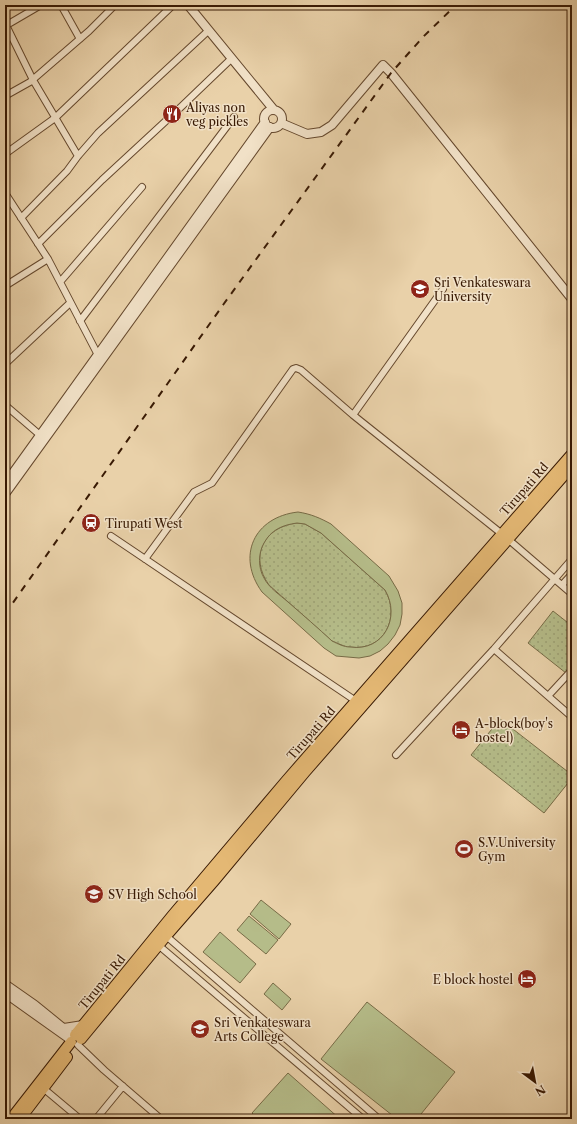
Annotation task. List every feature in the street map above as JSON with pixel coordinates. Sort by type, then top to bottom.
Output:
[{"type":"main road","name":"Tirupati Rd","points":[[75,1040],[83,1025],[302,770],[506,537],[572,454]]},
{"type":"main road","name":"Tirupati Rd","points":[[302,770],[356,702],[572,466]]},
{"type":"main road","name":"Tirupati Rd","points":[[75,1040],[155,942]]},
{"type":"main road","points":[[20,1119],[75,1040]]},
{"type":"main road","points":[[11,1119],[75,1040]]},
{"type":"street","points":[[41,5],[5,25],[33,80],[78,156]]},
{"type":"street","points":[[62,5],[80,39]]},
{"type":"street","points":[[5,96],[33,80],[80,39],[115,5]]},
{"type":"street","points":[[5,154],[55,118],[173,5]]},
{"type":"street","points":[[188,5],[274,110],[280,113],[282,119],[281,123],[276,127],[267,125]]},
{"type":"street","points":[[22,218],[67,171],[98,133],[208,31]]},
{"type":"street","points":[[38,244],[102,180],[182,106],[231,58]]},
{"type":"street","points":[[281,123],[307,134],[321,132],[332,125],[383,65],[391,72],[572,299]]},
{"type":"street","points":[[5,494],[267,125],[265,116],[270,111],[274,110]]},
{"type":"street","points":[[80,321],[234,117]]},
{"type":"street","points":[[5,484],[267,125]]},
{"type":"street","points":[[60,282],[142,187]]},
{"type":"street","points":[[5,193],[48,259],[98,355]]},
{"type":"street","points":[[5,286],[48,259]]},
{"type":"street","points":[[353,415],[443,289]]},
{"type":"street","points":[[5,364],[70,303]]},
{"type":"street","points":[[145,559],[194,492],[212,483],[293,369],[296,368],[506,537],[572,594]]},
{"type":"street","points":[[5,406],[40,435]]},
{"type":"street","points":[[111,536],[356,702]]},
{"type":"street","points":[[396,755],[494,649],[572,559]]},
{"type":"street","points":[[562,585],[572,574]]},
{"type":"street","points":[[494,649],[572,717]]},
{"type":"street","points":[[548,696],[572,670]]},
{"type":"street","points":[[163,933],[379,1119]]},
{"type":"street","points":[[155,942],[363,1119]]},
{"type":"street","points":[[5,984],[64,1028],[123,1086],[162,1119]]},
{"type":"street","points":[[5,993],[75,1040]]},
{"type":"street","points":[[64,1028],[83,1025]]},
{"type":"street","points":[[96,1119],[123,1086]]},
{"type":"street","points":[[43,1088],[80,1119]]},
{"type":"green space","points":[[298,512],[315,516],[331,524],[389,576],[398,591],[402,603],[402,614],[400,625],[395,635],[380,651],[370,656],[359,658],[336,656],[324,648],[262,592],[254,578],[250,565],[250,552],[254,540],[260,530],[270,522],[283,515]],"holes":[[[297,523],[305,524],[321,533],[385,590],[391,611],[390,621],[380,638],[372,644],[362,647],[348,647],[332,641],[275,591],[264,578],[260,565],[260,556],[262,547],[267,538],[274,531],[286,525]]]},
{"type":"green space","points":[[297,523],[305,524],[321,533],[385,590],[391,611],[390,621],[380,638],[372,644],[362,647],[350,647],[343,646],[332,641],[269,585],[260,564],[260,554],[263,545],[275,530]]},
{"type":"green space","points":[[553,611],[572,626],[571,677],[528,643]]},
{"type":"green space","points":[[500,719],[572,775],[572,778],[544,813],[471,755]]},
{"type":"green space","points":[[261,900],[291,924],[279,939],[250,914]]},
{"type":"green space","points":[[249,916],[278,940],[266,954],[237,930]]},
{"type":"green space","points":[[220,932],[256,964],[240,983],[203,952]]},
{"type":"green space","points":[[273,983],[291,999],[282,1010],[264,994]]},
{"type":"green space","points":[[367,1002],[455,1072],[417,1119],[397,1119],[321,1059]]},
{"type":"green space","points":[[288,1073],[340,1119],[258,1119],[252,1113]]},
{"type":"railway","points":[[5,614],[223,305],[391,73],[423,37],[456,5]]},
{"type":"place","name":"Aliyas non veg pickles","points":[[172,114]]},
{"type":"place","name":"Sri Venkateswara University","points":[[420,289]]},
{"type":"place","name":"Tirupati West","points":[[91,523]]},
{"type":"place","name":"A-block(boy's hostel)","points":[[461,730]]},
{"type":"place","name":"S.V.University Gym","points":[[464,849]]},
{"type":"place","name":"SV High School","points":[[94,894]]},
{"type":"place","name":"E block hostel","points":[[527,979]]},
{"type":"place","name":"Sri Venkateswara Arts College","points":[[200,1029]]}]
